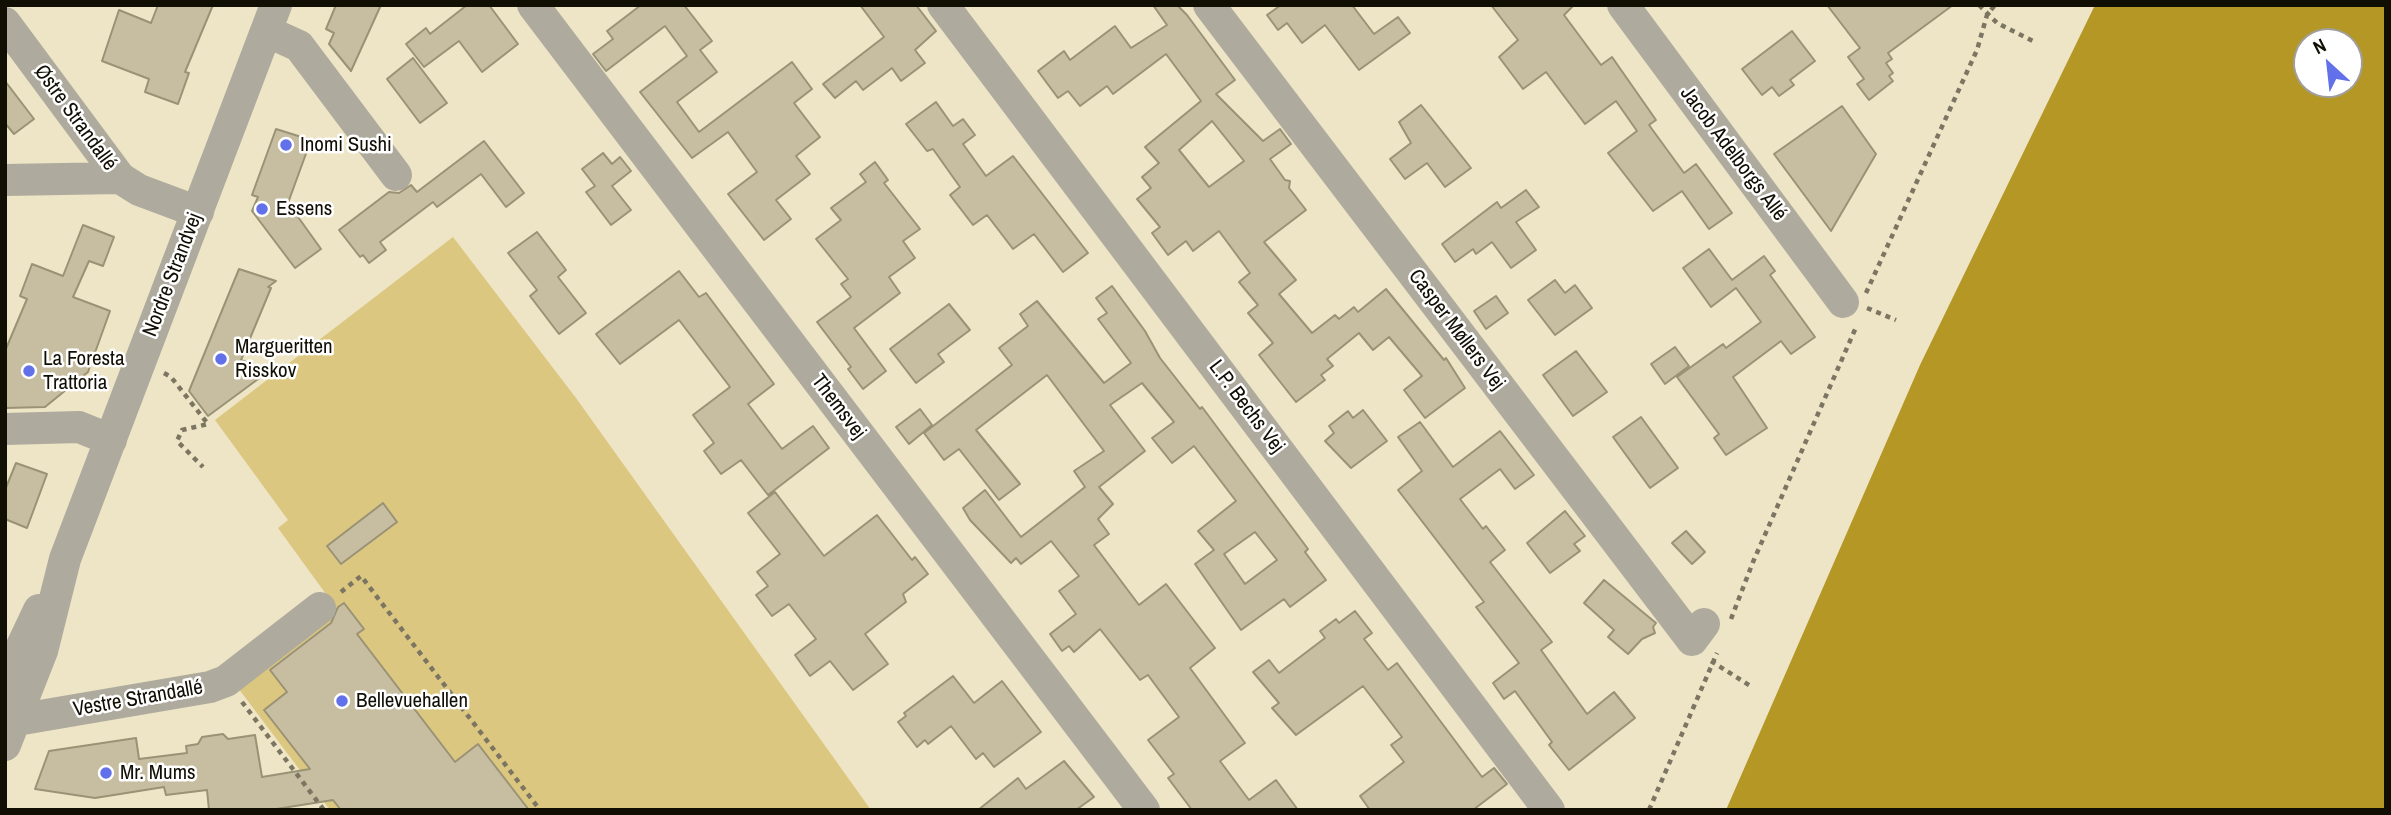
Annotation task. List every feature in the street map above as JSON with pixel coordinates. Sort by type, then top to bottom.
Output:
[{"type":"street","name":"Themsvej","points":[[533,5],[1144,810]]},
{"type":"street","name":"L.P. Bechs Vej","points":[[943,5],[1549,810]]},
{"type":"street","name":"Casper Møllers Vej","points":[[1209,5],[1712,633]]},
{"type":"street","name":"Jacob Adelborgs Allé","points":[[1623,5],[1860,303]]},
{"type":"street","name":"Nordre Strandvej","points":[[5,682],[65,559],[271,18],[299,46],[396,175]]},
{"type":"street","name":"Østre Strandallé","points":[[5,23],[120,178],[139,190],[198,212]]},
{"type":"street","points":[[5,180],[120,178]]},
{"type":"street","points":[[5,429],[79,427],[111,440]]},
{"type":"street","name":"Nordre Strandvej","points":[[8,729],[42,651],[65,559]]},
{"type":"street","name":"Vestre Strandallé","points":[[8,729],[210,687],[226,681],[320,608]]},
{"type":"path","points":[[1979,5],[1987,15],[2033,41]]},
{"type":"path","points":[[1713,664],[1712,633],[1753,562],[1860,317],[1860,303],[1966,75],[1987,15],[1995,5]]},
{"type":"path","points":[[1860,303],[1896,320]]},
{"type":"path","points":[[164,373],[172,377],[208,424],[182,430],[177,441],[203,467]]},
{"type":"path","points":[[320,608],[361,576],[540,810]]},
{"type":"path","points":[[1649,810],[1713,664],[1712,633]]},
{"type":"path","points":[[1713,664],[1752,687]]},
{"type":"path","points":[[226,681],[324,810]]},
{"type":"shaded area","points":[[2095,5],[2386,5],[2386,810],[1726,810],[1920,365]]},
{"type":"shaded area","points":[[453,237],[576,398],[871,810],[330,810],[232,680],[331,601],[278,528],[288,520],[215,420]]},
{"type":"building","points":[[158,5],[213,5],[185,72],[189,73],[178,104],[145,92],[149,79],[102,61],[119,10],[151,23]]},
{"type":"building","points":[[336,5],[381,5],[351,71],[329,44],[334,33],[326,29]]},
{"type":"building","points":[[467,5],[489,5],[518,44],[482,72],[459,41],[424,67],[406,44],[426,28],[430,34]]},
{"type":"building","points":[[641,5],[684,5],[712,41],[700,50],[717,72],[677,102],[699,132],[792,62],[812,89],[794,103],[820,137],[796,156],[810,174],[776,200],[791,219],[764,240],[728,194],[757,172],[728,132],[692,158],[640,92],[687,56],[665,26],[606,71],[593,54],[613,39],[607,31]]},
{"type":"building","points":[[860,5],[916,5],[936,31],[915,50],[925,63],[901,81],[892,68],[863,90],[856,81],[835,98],[823,84],[884,37]]},
{"type":"building","points":[[1153,5],[1177,5],[1235,80],[1216,94],[1263,141],[1280,129],[1291,144],[1270,159],[1285,180],[1290,181],[1289,188],[1306,210],[1264,242],[1296,280],[1279,294],[1312,333],[1335,315],[1339,319],[1354,307],[1358,312],[1386,289],[1444,360],[1446,358],[1465,388],[1425,418],[1404,390],[1422,376],[1389,337],[1373,350],[1359,333],[1327,359],[1333,366],[1321,375],[1325,380],[1296,402],[1259,355],[1273,343],[1248,313],[1258,305],[1239,282],[1250,273],[1219,231],[1193,251],[1186,241],[1168,255],[1152,233],[1160,227],[1137,199],[1151,188],[1142,177],[1159,163],[1145,147],[1201,101],[1166,54],[1113,94],[1107,86],[1080,106],[1068,91],[1058,98],[1038,71],[1064,51],[1070,60],[1115,26],[1131,48],[1167,25]],"holes":[[[1212,121],[1244,161],[1209,187],[1179,150]]]},
{"type":"building","points":[[1281,5],[1352,5],[1374,34],[1398,17],[1410,33],[1359,70],[1325,25],[1302,43],[1287,23],[1278,30],[1267,15]]},
{"type":"building","points":[[1491,5],[1574,5],[1564,15],[1601,65],[1612,57],[1656,120],[1649,125],[1684,173],[1696,164],[1732,213],[1709,229],[1682,191],[1653,211],[1608,153],[1637,131],[1616,101],[1585,124],[1546,72],[1523,89],[1499,57],[1518,40]]},
{"type":"building","points":[[1827,5],[1953,5],[1888,53],[1892,59],[1886,63],[1893,73],[1889,76],[1893,81],[1869,100],[1857,84],[1864,79],[1848,57],[1860,48]]},
{"type":"building","points":[[1792,31],[1815,61],[1790,80],[1794,85],[1779,96],[1772,87],[1762,95],[1742,69]]},
{"type":"building","points":[[413,58],[447,103],[420,123],[387,79]]},
{"type":"building","points":[[5,81],[34,119],[14,134],[5,123]]},
{"type":"building","points":[[936,102],[953,126],[963,119],[975,135],[963,144],[986,176],[1013,156],[1088,253],[1063,272],[1034,234],[1013,249],[987,215],[973,225],[950,195],[960,187],[933,149],[927,151],[906,124]]},
{"type":"building","points":[[1421,105],[1471,168],[1445,187],[1427,163],[1405,179],[1390,159],[1411,143],[1399,122]]},
{"type":"building","points":[[1842,106],[1876,154],[1831,231],[1774,154]]},
{"type":"building","points":[[276,129],[311,140],[288,203],[321,249],[295,268],[252,211],[258,197],[252,195]]},
{"type":"building","points":[[484,141],[524,193],[506,207],[481,174],[437,207],[433,202],[380,242],[386,250],[369,263],[363,255],[360,257],[339,230],[389,192],[399,193],[411,185],[417,192]]},
{"type":"building","points":[[603,153],[612,164],[620,157],[631,171],[612,186],[631,210],[611,225],[586,192],[595,186],[582,169]]},
{"type":"building","points":[[875,162],[888,180],[884,183],[920,229],[903,241],[915,258],[889,277],[900,293],[854,328],[886,371],[863,389],[848,369],[851,367],[817,322],[851,297],[841,284],[848,279],[816,239],[841,220],[831,208],[866,182],[860,174]]},
{"type":"building","points":[[1526,190],[1539,207],[1516,222],[1536,250],[1511,268],[1492,242],[1476,254],[1473,249],[1455,262],[1442,244],[1497,202],[1501,208]]},
{"type":"building","points":[[83,225],[114,237],[103,266],[89,261],[73,297],[110,311],[88,372],[45,407],[5,408],[5,351],[27,299],[20,296],[32,264],[63,276]]},
{"type":"building","points":[[537,232],[566,270],[558,277],[586,313],[559,334],[530,296],[537,290],[508,253]]},
{"type":"building","points":[[1709,249],[1732,280],[1764,256],[1775,271],[1770,275],[1815,337],[1791,354],[1781,341],[1733,377],[1767,428],[1726,455],[1714,438],[1719,434],[1677,377],[1723,344],[1726,348],[1761,322],[1736,288],[1711,307],[1683,268]]},
{"type":"building","points":[[239,269],[276,281],[268,287],[271,288],[241,360],[269,371],[208,416],[189,391]]},
{"type":"building","points":[[679,271],[699,297],[706,293],[774,384],[748,404],[782,449],[813,426],[829,448],[768,495],[741,460],[721,474],[704,451],[714,443],[693,415],[730,387],[679,320],[620,364],[596,334]]},
{"type":"building","points":[[1555,280],[1565,293],[1575,285],[1592,308],[1555,335],[1528,300]]},
{"type":"building","points":[[1112,286],[1145,331],[1160,358],[1200,409],[1202,407],[1308,549],[1305,552],[1326,580],[1290,607],[1284,599],[1241,630],[1195,564],[1214,550],[1198,531],[1236,501],[1194,446],[1172,463],[1152,438],[1174,422],[1142,383],[1110,405],[1145,451],[1099,487],[1113,504],[1098,519],[1109,534],[1094,545],[1139,605],[1166,584],[1215,648],[1190,668],[1245,743],[1220,761],[1249,800],[1276,780],[1298,810],[1192,810],[1168,778],[1174,774],[1148,740],[1179,717],[1148,675],[1140,680],[1100,629],[1074,652],[1069,646],[1062,651],[1050,634],[1076,614],[1059,591],[1079,576],[1051,541],[1021,564],[1016,558],[1011,563],[970,520],[963,508],[985,490],[1021,537],[1085,487],[1074,471],[1104,451],[1047,375],[976,430],[1020,484],[999,500],[959,449],[944,460],[924,433],[1012,365],[999,348],[1028,326],[1020,314],[1037,301],[1104,383],[1131,363],[1098,319],[1107,313],[1096,298]],"holes":[[[1255,532],[1277,560],[1245,584],[1224,554]]]},
{"type":"building","points":[[1496,296],[1508,313],[1486,329],[1474,311]]},
{"type":"building","points":[[949,304],[970,330],[938,354],[944,362],[916,383],[890,349]]},
{"type":"building","points":[[1675,347],[1689,366],[1665,384],[1651,364]]},
{"type":"building","points":[[1576,351],[1607,392],[1573,416],[1543,375]]},
{"type":"building","points":[[920,409],[932,425],[909,444],[896,427]]},
{"type":"building","points":[[1363,410],[1387,441],[1351,468],[1325,441],[1334,433],[1329,426],[1348,411],[1353,418]]},
{"type":"building","points":[[1641,417],[1678,468],[1650,488],[1613,437]]},
{"type":"building","points":[[1420,422],[1453,467],[1500,431],[1534,475],[1515,489],[1500,469],[1460,499],[1483,529],[1486,526],[1505,550],[1490,562],[1552,642],[1541,650],[1587,714],[1614,692],[1635,718],[1569,770],[1549,745],[1552,742],[1515,691],[1504,699],[1493,683],[1519,663],[1476,607],[1484,602],[1398,490],[1422,471],[1398,437]]},
{"type":"building","points":[[16,463],[47,474],[27,528],[5,519],[5,490]]},
{"type":"building","points":[[775,492],[824,556],[877,515],[912,560],[915,557],[928,574],[903,594],[906,602],[865,634],[888,664],[853,690],[830,661],[810,676],[795,655],[816,639],[789,604],[772,616],[756,595],[768,586],[757,572],[780,554],[748,513]]},
{"type":"building","points":[[383,503],[397,522],[341,564],[327,546]]},
{"type":"building","points":[[1565,511],[1585,536],[1574,544],[1580,551],[1550,573],[1527,543]]},
{"type":"building","points":[[1686,531],[1705,552],[1692,564],[1672,543]]},
{"type":"building","points":[[1604,580],[1656,623],[1653,627],[1655,633],[1642,639],[1628,654],[1608,637],[1614,630],[1584,603]]},
{"type":"building","name":"Bellevuehallen","points":[[344,603],[364,629],[357,634],[455,762],[478,744],[529,810],[341,810],[333,800],[270,810],[209,810],[207,790],[166,795],[164,787],[95,798],[35,789],[49,751],[136,738],[139,759],[187,753],[186,746],[198,744],[202,737],[223,734],[228,739],[255,735],[262,777],[310,769],[264,710],[287,692],[270,670],[331,623],[338,607]]},
{"type":"building","points":[[1355,611],[1372,633],[1364,639],[1388,670],[1397,663],[1482,777],[1494,768],[1507,784],[1473,810],[1370,810],[1360,796],[1404,762],[1391,745],[1402,737],[1363,686],[1296,735],[1272,708],[1279,703],[1253,672],[1269,660],[1279,673],[1325,638],[1320,631],[1336,619],[1339,623]]},
{"type":"building","points":[[953,676],[974,703],[1002,681],[1041,732],[994,767],[983,753],[976,759],[951,726],[928,744],[925,740],[917,747],[898,722],[906,716],[904,713]]},
{"type":"building","points":[[1064,761],[1094,797],[1076,810],[978,810],[1018,778],[1026,789]]},
{"type":"place","name":"Inomi Sushi","points":[[286,145]]},
{"type":"place","name":"Essens","points":[[262,209]]},
{"type":"place","name":"Margueritten Risskov","points":[[221,359]]},
{"type":"place","name":"La Foresta Trattoria","points":[[29,371]]},
{"type":"place","name":"Bellevuehallen","points":[[342,701]]},
{"type":"place","name":"Mr. Mums","points":[[106,773]]}]
